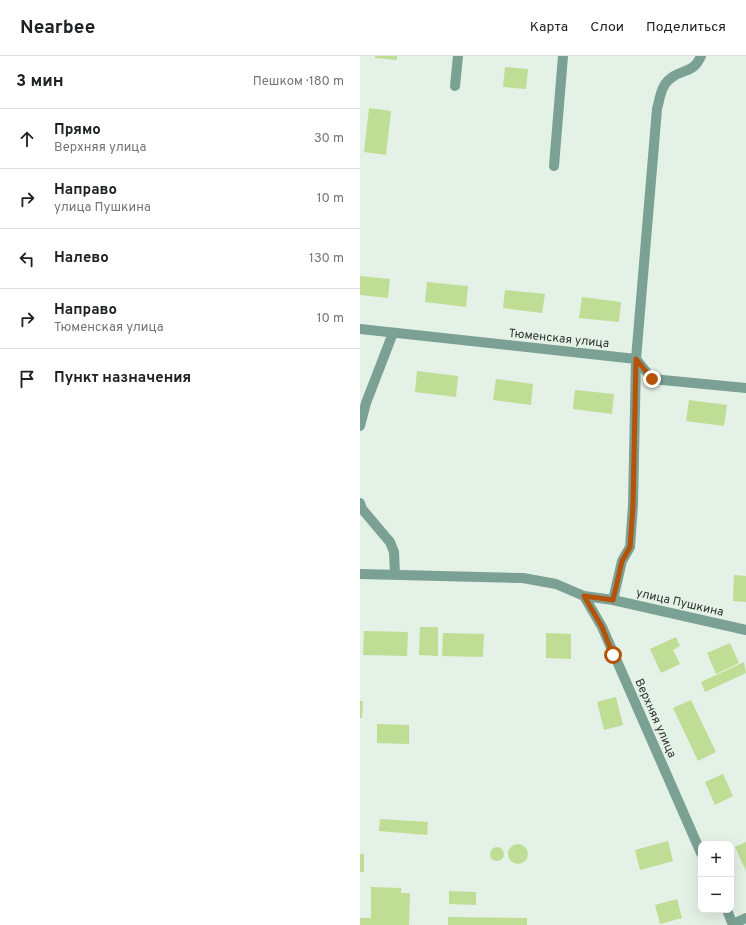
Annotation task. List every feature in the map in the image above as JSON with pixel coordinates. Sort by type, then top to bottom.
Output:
[{"type":"street","points":[[455,86],[458,56]]},
{"type":"street","points":[[554,166],[563,56]]},
{"type":"street","points":[[613,600],[622,561],[630,547],[633,505],[636,359],[657,109],[662,89],[671,78],[693,69],[701,56]]},
{"type":"street","name":"Тюменская улица","points":[[360,329],[636,359]]},
{"type":"street","points":[[360,426],[366,403],[393,333]]},
{"type":"street","points":[[636,359],[652,379],[746,388]]},
{"type":"street","points":[[360,503],[362,509],[390,542],[394,552],[395,574]]},
{"type":"street","name":"улица Пушкина","points":[[360,574],[523,578],[556,584],[584,596],[613,600],[746,630]]},
{"type":"street","name":"Верхняя улица","points":[[584,596],[602,627],[698,845]]},
{"type":"street","points":[[728,913],[733,924],[746,918]]},
{"type":"building","points":[[375,56],[397,56],[397,60],[375,58]]},
{"type":"building","points":[[505,67],[528,69],[526,89],[503,87]]},
{"type":"building","points":[[369,108],[391,111],[386,155],[364,152]]},
{"type":"building","points":[[360,276],[390,279],[388,298],[360,295]]},
{"type":"building","points":[[427,282],[468,286],[466,307],[425,302]]},
{"type":"building","points":[[505,290],[545,294],[542,313],[503,308]]},
{"type":"building","points":[[582,297],[621,302],[619,322],[579,318]]},
{"type":"building","points":[[417,371],[458,376],[456,397],[415,392]]},
{"type":"building","points":[[496,379],[533,384],[531,405],[493,400]]},
{"type":"building","points":[[575,390],[614,394],[612,414],[573,409]]},
{"type":"building","points":[[689,400],[727,405],[724,426],[686,421]]},
{"type":"building","points":[[734,575],[746,576],[746,602],[733,601]]},
{"type":"building","points":[[420,627],[438,627],[438,656],[419,655]]},
{"type":"building","points":[[364,631],[408,632],[407,656],[363,655]]},
{"type":"building","points":[[443,633],[484,634],[483,657],[442,656]]},
{"type":"building","points":[[546,633],[571,634],[571,659],[546,658]]},
{"type":"building","points":[[676,637],[680,646],[673,650],[680,664],[661,673],[650,649]]},
{"type":"building","points":[[730,643],[739,663],[716,674],[707,653]]},
{"type":"building","points":[[744,662],[746,673],[705,692],[701,682]]},
{"type":"building","points":[[616,697],[623,725],[604,730],[597,702]]},
{"type":"building","points":[[691,700],[716,752],[698,761],[673,708]]},
{"type":"building","points":[[360,701],[363,701],[362,718],[360,718]]},
{"type":"building","points":[[377,724],[409,725],[409,744],[377,743]]},
{"type":"building","points":[[723,774],[733,796],[715,805],[705,782]]},
{"type":"building","points":[[380,819],[428,822],[427,835],[379,831]]},
{"type":"building","points":[[668,841],[673,861],[640,870],[635,850]]},
{"type":"building","points":[[746,842],[746,871],[735,847]]},
{"type":"building","points":[[518,844],[525,847],[528,854],[525,861],[518,864],[511,861],[508,854],[511,847]]},
{"type":"building","points":[[494,847],[500,847],[504,851],[504,857],[500,861],[494,861],[490,857],[490,851]]},
{"type":"building","points":[[360,854],[364,854],[364,872],[360,872]]},
{"type":"building","points":[[371,887],[401,888],[401,893],[410,893],[409,925],[360,925],[360,918],[371,918]]},
{"type":"building","points":[[449,891],[476,892],[476,905],[449,904]]},
{"type":"building","points":[[677,899],[682,918],[660,924],[655,905]]},
{"type":"building","points":[[448,917],[527,918],[527,925],[448,925]]},
{"type":"route","points":[[613,655],[602,627],[584,596],[613,600],[622,561],[630,547],[633,505],[636,359],[652,379]]}]
